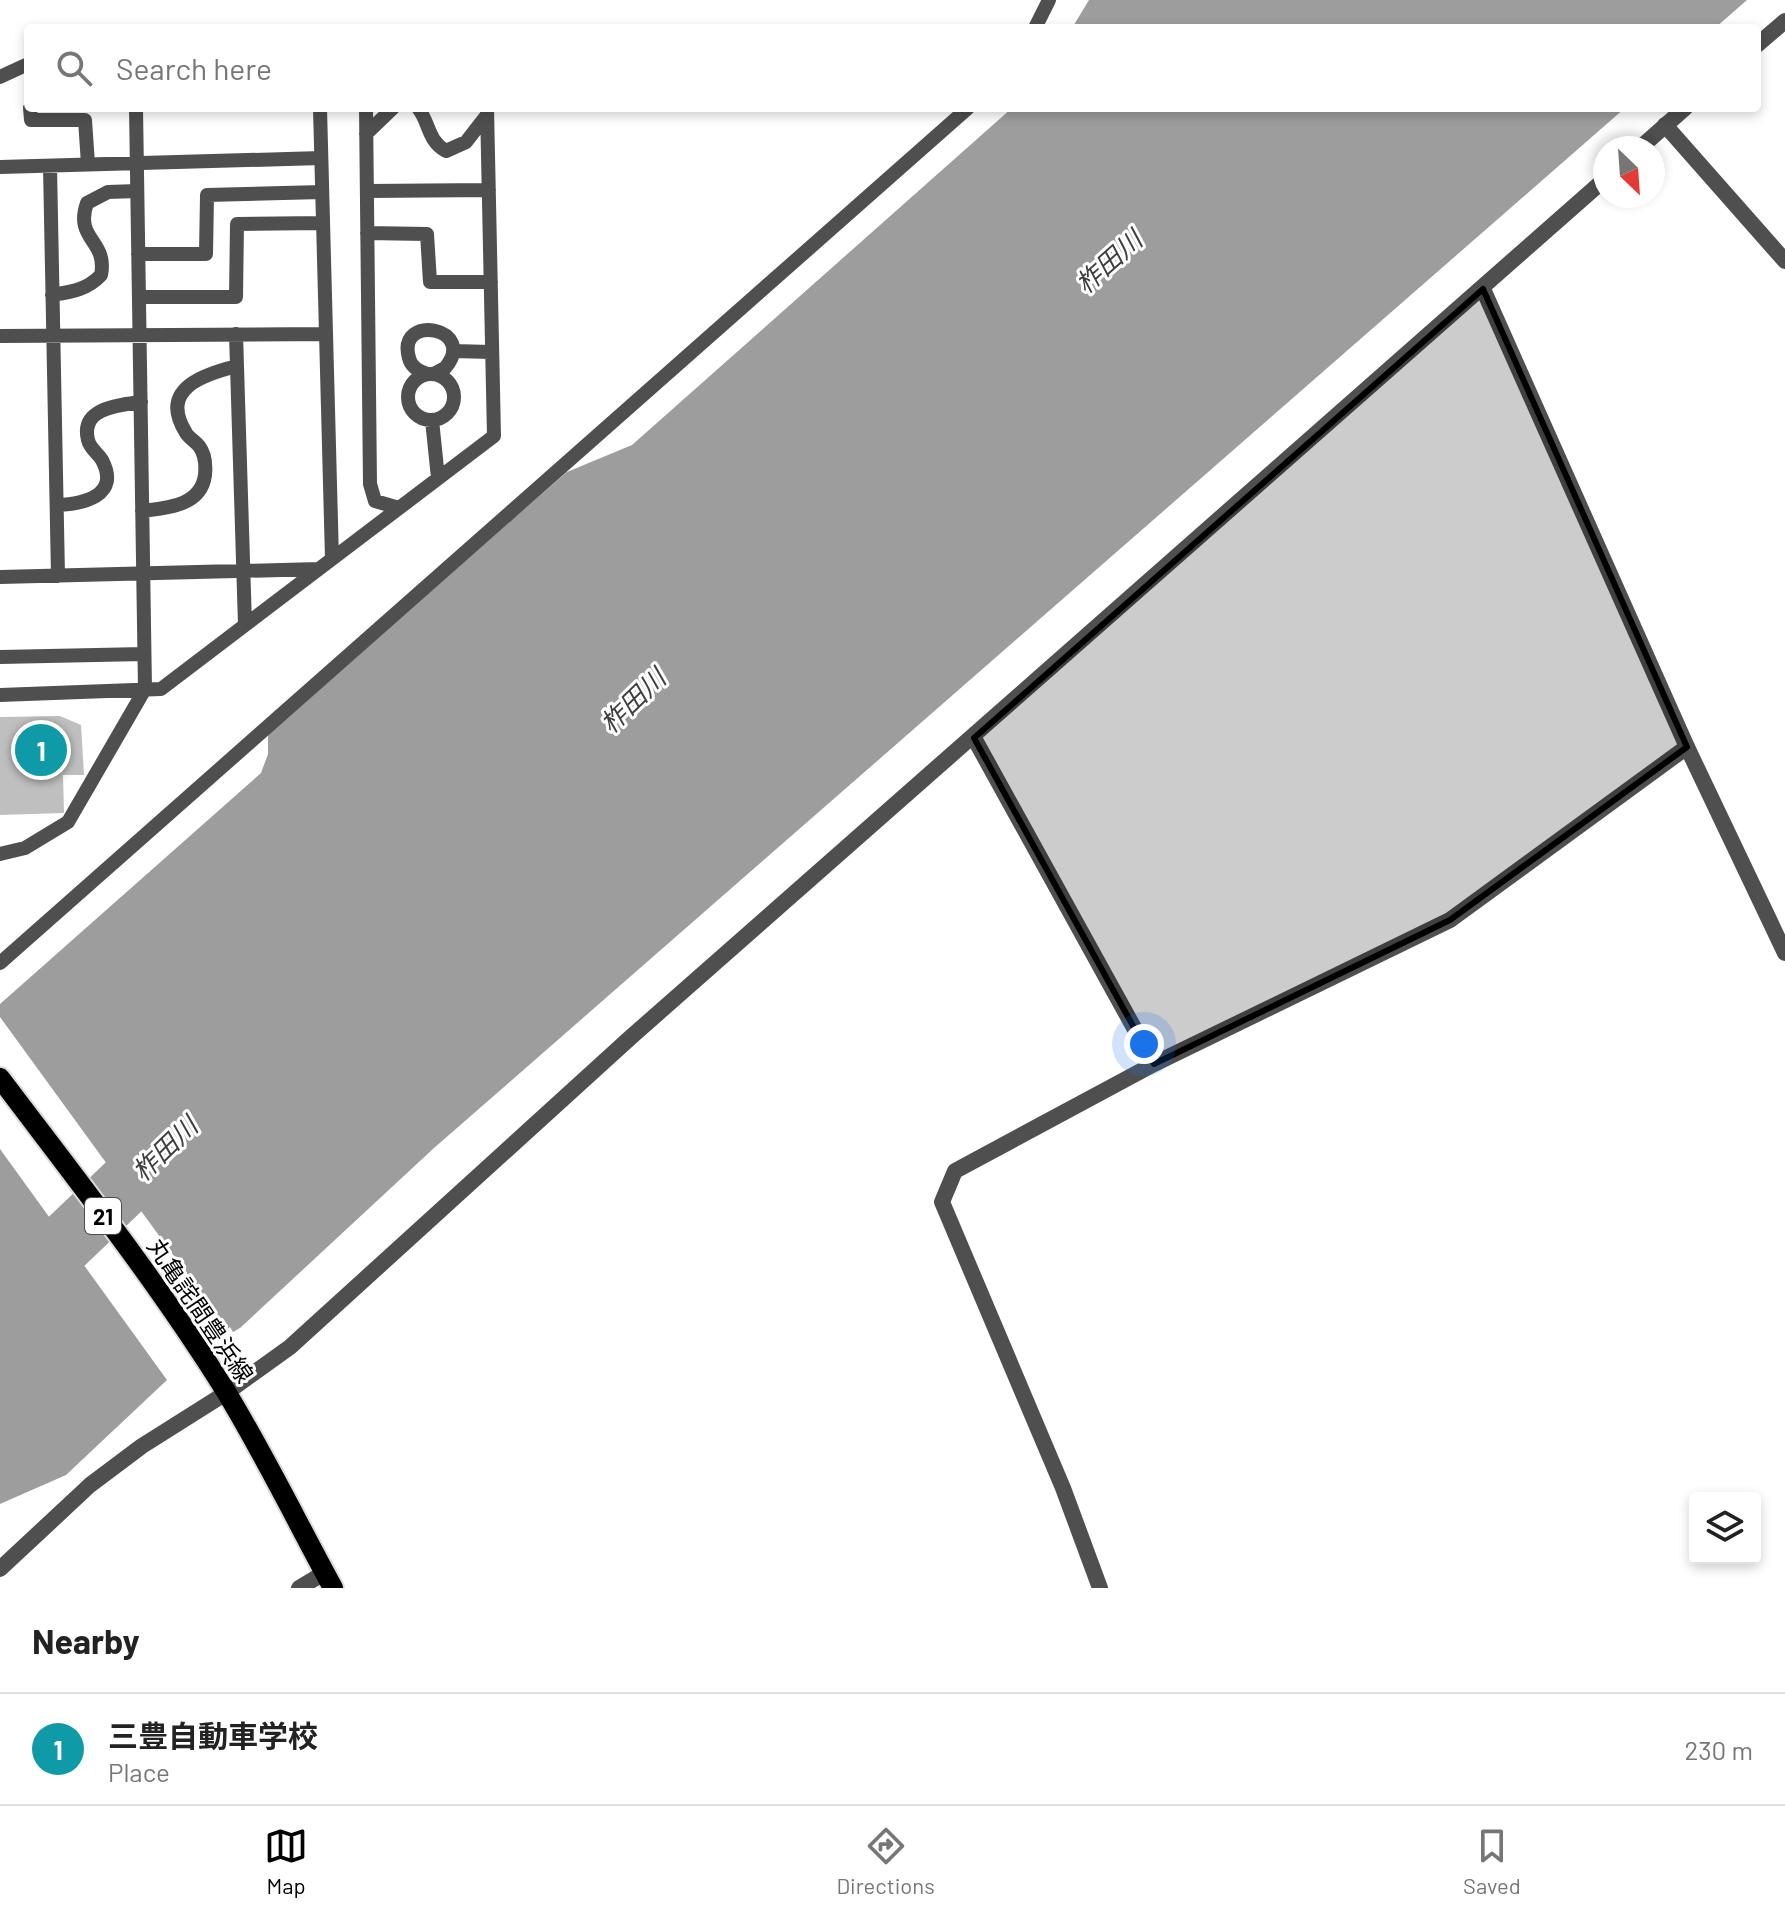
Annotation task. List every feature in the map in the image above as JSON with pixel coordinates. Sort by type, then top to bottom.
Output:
[{"type":"main road","name":"丸亀詫間豊浜線","points":[[0,1078],[137,1261],[204,1357],[328,1580]]},
{"type":"street","points":[[1761,42],[1785,21]]},
{"type":"street","points":[[1653,136],[1680,112]]},
{"type":"street","points":[[1665,125],[1785,261]]},
{"type":"street","points":[[0,1569],[90,1485],[142,1446],[226,1393],[290,1347],[631,1037],[1593,190]]},
{"type":"street","points":[[1483,289],[1687,747],[1785,953]]},
{"type":"street","points":[[974,738],[1154,1064]]},
{"type":"street","points":[[1100,1588],[1063,1488],[942,1202],[955,1171],[1154,1064],[1450,920],[1687,747]]},
{"type":"street","points":[[299,1588],[328,1580]]},
{"type":"lane","points":[[1037,24],[1049,0]]},
{"type":"lane","points":[[0,77],[24,66]]},
{"type":"lane","points":[[30,112],[31,120],[85,120],[88,164]]},
{"type":"lane","points":[[0,854],[25,848],[68,822],[145,689],[136,112]]},
{"type":"lane","points":[[320,112],[332,559]]},
{"type":"lane","points":[[366,112],[370,484],[375,501],[399,508]]},
{"type":"lane","points":[[366,134],[389,112]]},
{"type":"lane","points":[[421,112],[431,139],[446,151],[466,142],[486,112]]},
{"type":"lane","points":[[0,695],[161,689],[494,436],[487,112]]},
{"type":"lane","points":[[0,963],[963,112]]},
{"type":"lane","points":[[0,167],[321,158]]},
{"type":"lane","points":[[50,166],[58,576]]},
{"type":"lane","points":[[367,191],[489,190]]},
{"type":"lane","points":[[52,295],[77,291],[101,275],[98,247],[86,233],[83,223],[87,203],[108,192],[137,191]]},
{"type":"lane","points":[[138,254],[206,254],[207,195],[322,192]]},
{"type":"lane","points":[[139,297],[236,297],[237,224],[323,223]]},
{"type":"lane","points":[[367,233],[427,234],[430,282],[491,282]]},
{"type":"lane","points":[[430,374],[414,383],[409,396],[413,410],[432,420],[446,414],[454,401],[454,394],[447,381],[430,374],[419,372],[409,361],[408,346],[415,334],[429,329],[443,332],[453,351],[445,368],[430,374]]},
{"type":"lane","points":[[236,334],[245,625]]},
{"type":"lane","points":[[0,336],[326,334]]},
{"type":"lane","points":[[453,351],[491,352]]},
{"type":"lane","points":[[142,511],[192,500],[203,487],[204,457],[198,444],[187,436],[180,421],[182,394],[193,380],[237,366]]},
{"type":"lane","points":[[57,505],[79,504],[94,498],[104,488],[108,478],[104,465],[88,441],[92,418],[112,406],[141,402]]},
{"type":"lane","points":[[432,420],[438,478]]},
{"type":"lane","points":[[0,577],[319,569]]},
{"type":"lane","points":[[0,657],[144,654]]},
{"type":"highlighted area","points":[[1483,289],[1687,747],[1450,920],[1154,1064],[974,738]]},
{"type":"water","points":[[1089,0],[1747,0],[1720,24],[1074,24]]},
{"type":"water","points":[[1007,112],[1620,112],[434,1148],[233,1332],[230,1327],[227,1329],[0,1017],[0,1004],[261,773],[268,754],[268,732],[567,472],[632,445]]},
{"type":"water","points":[[0,1149],[167,1380],[66,1475],[0,1504]]},
{"type":"building","points":[[60,716],[81,725],[84,775],[63,775],[64,813],[0,815],[0,717]]},
{"type":"waterway","name":"柞田川","points":[[0,1305],[182,1131]]},
{"type":"place","name":"三豊自動車学校","points":[[41,750]]}]
